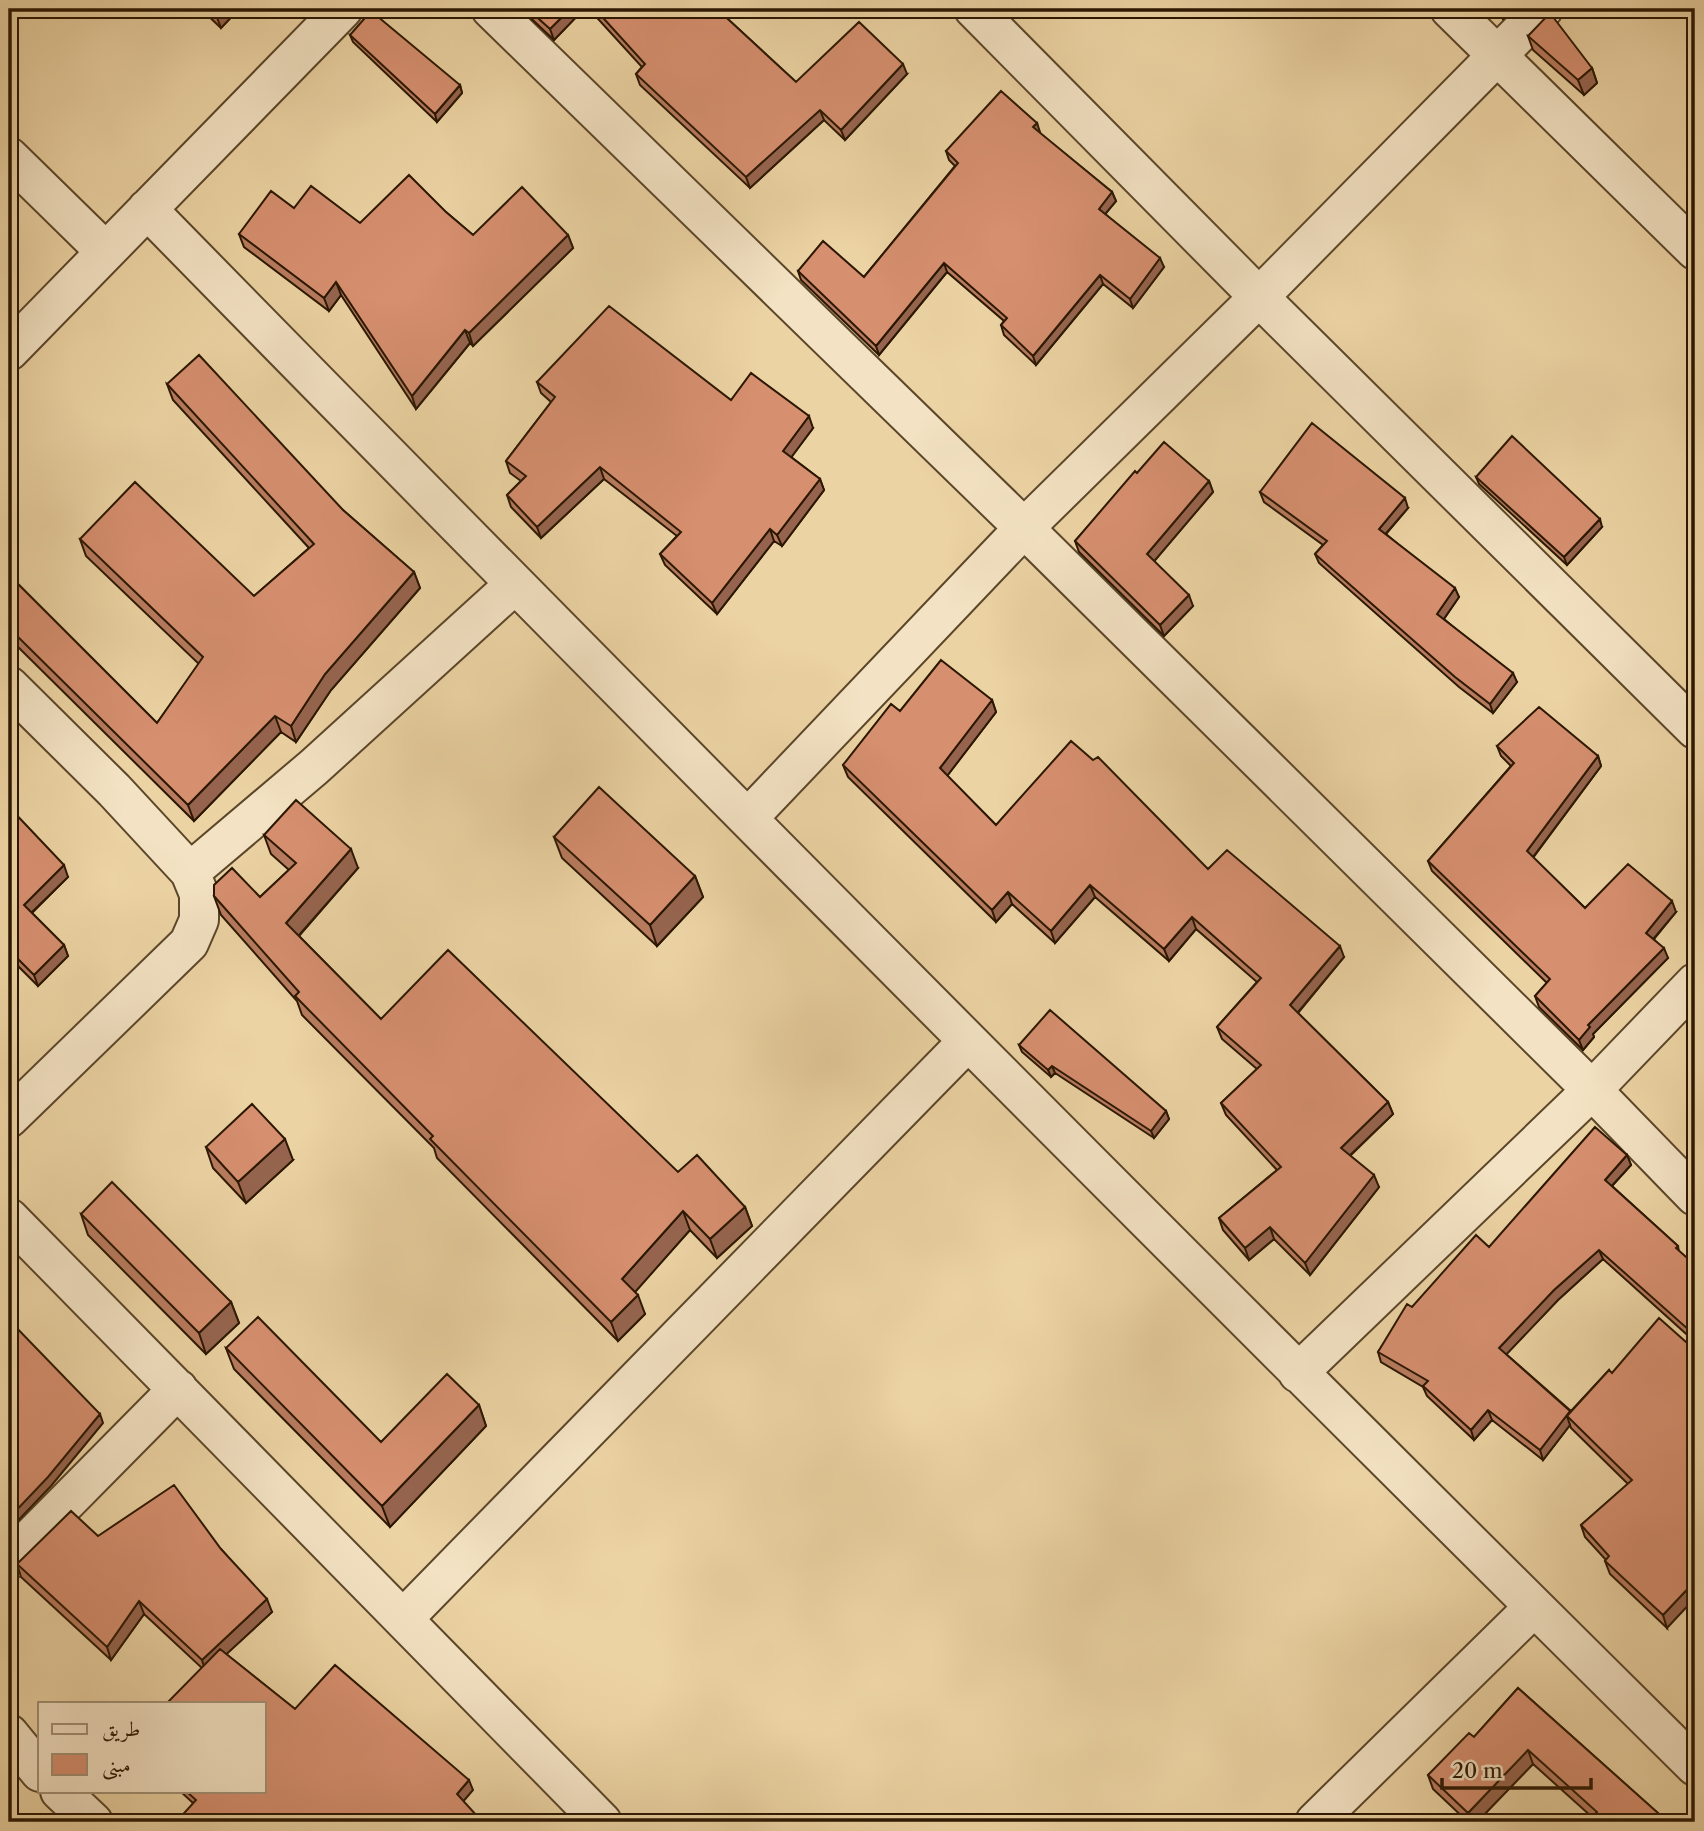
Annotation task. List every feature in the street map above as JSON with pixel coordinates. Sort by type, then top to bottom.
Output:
[{"type":"street","points":[[9,351],[343,9]]},
{"type":"street","points":[[491,9],[1024,528],[1592,1090],[1695,1196]]},
{"type":"street","points":[[974,9],[1259,297],[1695,729]]},
{"type":"street","points":[[1450,9],[1695,250]]},
{"type":"street","points":[[748,818],[1024,528],[1259,297],[1543,9]]},
{"type":"street","points":[[9,158],[105,251]]},
{"type":"street","points":[[147,209],[514,584],[1298,1373],[1695,1766]]},
{"type":"street","points":[[190,872],[314,766],[514,584]]},
{"type":"street","points":[[9,686],[114,790],[190,872],[199,894],[199,920],[190,943],[9,1118]]},
{"type":"street","points":[[1298,1373],[1592,1090],[1695,983]]},
{"type":"street","points":[[404,1618],[968,1041]]},
{"type":"street","points":[[9,1218],[602,1822]]},
{"type":"street","points":[[9,1560],[178,1390]]},
{"type":"street","points":[[1315,1822],[1534,1607]]},
{"type":"street","points":[[9,1734],[38,1770]]},
{"type":"street","points":[[61,1792],[93,1822]]},
{"type":"building","points":[[209,9],[223,9],[216,15]]},
{"type":"building","points":[[528,9],[570,9],[550,29]]},
{"type":"building","points":[[595,9],[717,9],[796,82],[859,22],[903,64],[841,130],[820,110],[746,177],[636,74],[645,64]]},
{"type":"building","points":[[371,11],[460,85],[435,114],[350,35]]},
{"type":"building","points":[[1550,13],[1592,68],[1578,80],[1528,36]]},
{"type":"building","points":[[1001,91],[1037,123],[1033,127],[1112,192],[1099,209],[1160,258],[1130,299],[1100,275],[1033,356],[1001,325],[1007,318],[944,263],[876,346],[798,271],[823,241],[864,277],[958,163],[946,151]]},
{"type":"building","points":[[409,175],[473,235],[522,187],[568,235],[469,333],[465,330],[412,396],[336,282],[324,298],[239,234],[271,191],[294,208],[311,186],[360,223]]},
{"type":"building","points":[[609,306],[731,400],[751,373],[809,416],[783,451],[820,479],[777,535],[770,529],[712,603],[660,554],[681,532],[600,467],[537,527],[507,495],[526,476],[506,461],[555,397],[537,382]]},
{"type":"building","points":[[199,355],[343,510],[414,572],[325,674],[291,726],[275,716],[188,805],[9,628],[9,575],[157,723],[203,657],[80,539],[135,482],[254,596],[314,544],[167,384]]},
{"type":"building","points":[[1312,423],[1405,498],[1379,529],[1455,588],[1437,614],[1513,673],[1490,704],[1455,677],[1315,554],[1327,541],[1260,492]]},
{"type":"building","points":[[1512,436],[1600,519],[1564,557],[1476,477]]},
{"type":"building","points":[[1164,442],[1209,481],[1147,554],[1189,595],[1160,625],[1075,541],[1135,471],[1137,473]]},
{"type":"building","points":[[941,660],[992,700],[940,768],[996,825],[1071,741],[1093,760],[1098,757],[1208,869],[1227,850],[1340,946],[1290,1005],[1388,1102],[1341,1148],[1374,1175],[1305,1263],[1270,1227],[1245,1248],[1219,1218],[1281,1167],[1221,1103],[1261,1065],[1217,1027],[1261,978],[1192,917],[1164,949],[1090,885],[1051,931],[1008,892],[992,910],[843,765],[891,704],[900,711]]},
{"type":"building","points":[[1539,707],[1598,756],[1527,851],[1585,908],[1628,864],[1672,901],[1646,933],[1664,948],[1588,1025],[1590,1027],[1579,1040],[1535,996],[1550,979],[1428,861],[1514,763],[1497,746]]},
{"type":"building","points":[[599,787],[695,876],[650,925],[554,837]]},
{"type":"building","points":[[296,800],[351,849],[286,923],[381,1019],[448,950],[678,1172],[697,1155],[745,1207],[710,1239],[683,1211],[622,1279],[638,1295],[611,1322],[430,1139],[433,1136],[295,996],[299,992],[214,896],[214,885],[232,868],[260,897],[296,863],[264,835]]},
{"type":"building","points":[[9,807],[64,865],[24,905],[64,945],[34,975],[9,950]]},
{"type":"building","points":[[1050,1010],[1166,1111],[1151,1131],[1052,1066],[1048,1070],[1019,1045]]},
{"type":"building","points":[[252,1104],[285,1139],[238,1182],[206,1147]]},
{"type":"building","points":[[1595,1127],[1627,1155],[1605,1180],[1678,1246],[1676,1248],[1695,1265],[1695,1326],[1690,1331],[1599,1250],[1554,1290],[1499,1348],[1570,1411],[1540,1450],[1488,1410],[1471,1430],[1423,1386],[1428,1381],[1378,1352],[1407,1304],[1412,1307],[1476,1235],[1489,1247]]},
{"type":"building","points":[[112,1182],[231,1302],[199,1333],[81,1214]]},
{"type":"building","points":[[258,1317],[381,1442],[447,1374],[479,1405],[382,1506],[226,1348]]},
{"type":"building","points":[[1659,1318],[1695,1350],[1695,1581],[1663,1615],[1605,1561],[1609,1556],[1581,1525],[1632,1480],[1567,1416],[1609,1370],[1612,1373]]},
{"type":"building","points":[[9,1320],[100,1414],[48,1477],[9,1518]]},
{"type":"building","points":[[174,1485],[221,1549],[267,1599],[202,1660],[139,1601],[107,1647],[17,1564],[71,1511],[98,1536]]},
{"type":"building","points":[[220,1649],[295,1709],[335,1665],[469,1780],[457,1794],[477,1816],[470,1822],[178,1822],[196,1800],[187,1792],[266,1792],[266,1702],[168,1702]]},
{"type":"building","points":[[1518,1688],[1668,1822],[1588,1822],[1597,1812],[1528,1750],[1468,1813],[1428,1775],[1469,1733],[1474,1737]]}]
